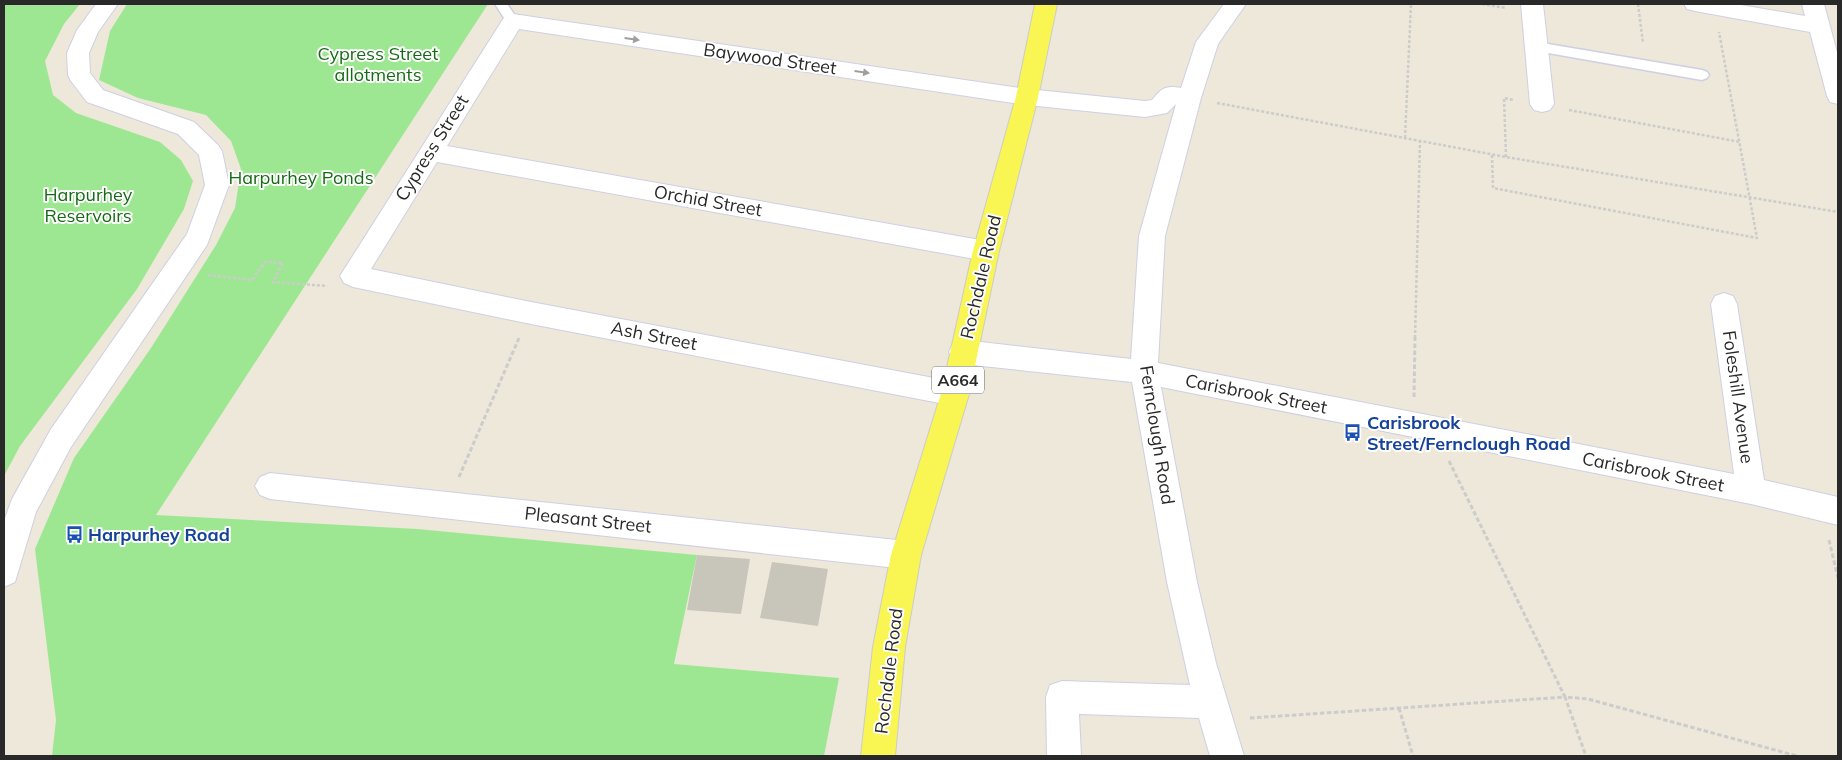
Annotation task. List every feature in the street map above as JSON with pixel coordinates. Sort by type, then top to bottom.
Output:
[{"type":"main road","name":"Rochdale Road","points":[[878,756],[890,647],[906,555],[955,394],[986,251],[1027,96],[1046,4]]},
{"type":"street","points":[[4,572],[22,509],[60,438],[198,238],[217,185],[210,150],[186,128],[94,96],[80,75],[78,52],[88,30],[107,4]]},
{"type":"street","name":"Fernclough Road","points":[[1227,756],[1182,582],[1144,372],[1152,236],[1189,98],[1207,42],[1235,4]]},
{"type":"street","points":[[1532,4],[1542,104]]},
{"type":"street","points":[[1813,4],[1838,94]]},
{"type":"street","points":[[1704,5],[1819,26]]},
{"type":"street","name":"Baywood Street","points":[[507,12],[584,31],[1027,96],[1145,109],[1158,107],[1169,94],[1189,98]]},
{"type":"street","name":"Cypress Street","points":[[352,276],[430,152],[507,12]]},
{"type":"street","name":"Orchid Street","points":[[430,152],[986,251]]},
{"type":"street","name":"Ash Street","points":[[352,276],[530,313],[955,394]]},
{"type":"street","name":"Foleshill Avenue","points":[[1724,304],[1751,491]]},
{"type":"street","name":"Carisbrook Street","points":[[963,352],[1144,372],[1751,491],[1838,511]]},
{"type":"street","name":"Pleasant Street","points":[[270,486],[906,555]]},
{"type":"street","points":[[1064,756],[1062,697],[1214,711]]},
{"type":"lane","points":[[1536,47],[1702,75]]},
{"type":"path","points":[[1405,138],[1411,4]]},
{"type":"path","points":[[1638,4],[1647,66]]},
{"type":"path","points":[[1492,155],[1493,188],[1758,238],[1740,142],[1704,5]]},
{"type":"path","points":[[1189,98],[1492,155],[1838,212]]},
{"type":"path","points":[[1506,157],[1504,98],[1740,142]]},
{"type":"path","points":[[1420,141],[1424,427],[1565,698],[1586,756]]},
{"type":"path","points":[[175,270],[252,280],[265,262],[283,263],[273,282],[336,286],[352,276]]},
{"type":"path","points":[[447,505],[530,313]]},
{"type":"path","points":[[1214,711],[1399,708],[1565,698],[1588,699],[1797,756]]},
{"type":"path","points":[[1399,708],[1413,756]]},
{"type":"green space","name":"Harpurhey Reservoirs","points":[[4,4],[80,4],[64,24],[45,61],[53,95],[76,113],[160,142],[181,160],[193,181],[184,209],[137,289],[20,446],[4,476]]},
{"type":"green space","points":[[127,4],[488,4],[156,515],[417,529],[697,555],[674,664],[839,678],[824,756],[52,756],[56,720],[35,549],[74,458],[151,348],[216,245],[235,208],[241,169],[231,141],[206,115],[138,98],[99,80],[110,31]]},
{"type":"building","points":[[697,555],[750,559],[741,614],[687,610]]},
{"type":"building","points":[[772,562],[828,569],[818,626],[760,618]]},
{"type":"place","name":"Carisbrook Street/Fernclough Road","points":[[1353,433]]},
{"type":"place","name":"Harpurhey Road","points":[[74,535]]},
{"type":"park label","name":"Cypress Street allotments","points":[[378,64]]},
{"type":"park label","name":"Harpurhey Ponds","points":[[301,178]]}]
